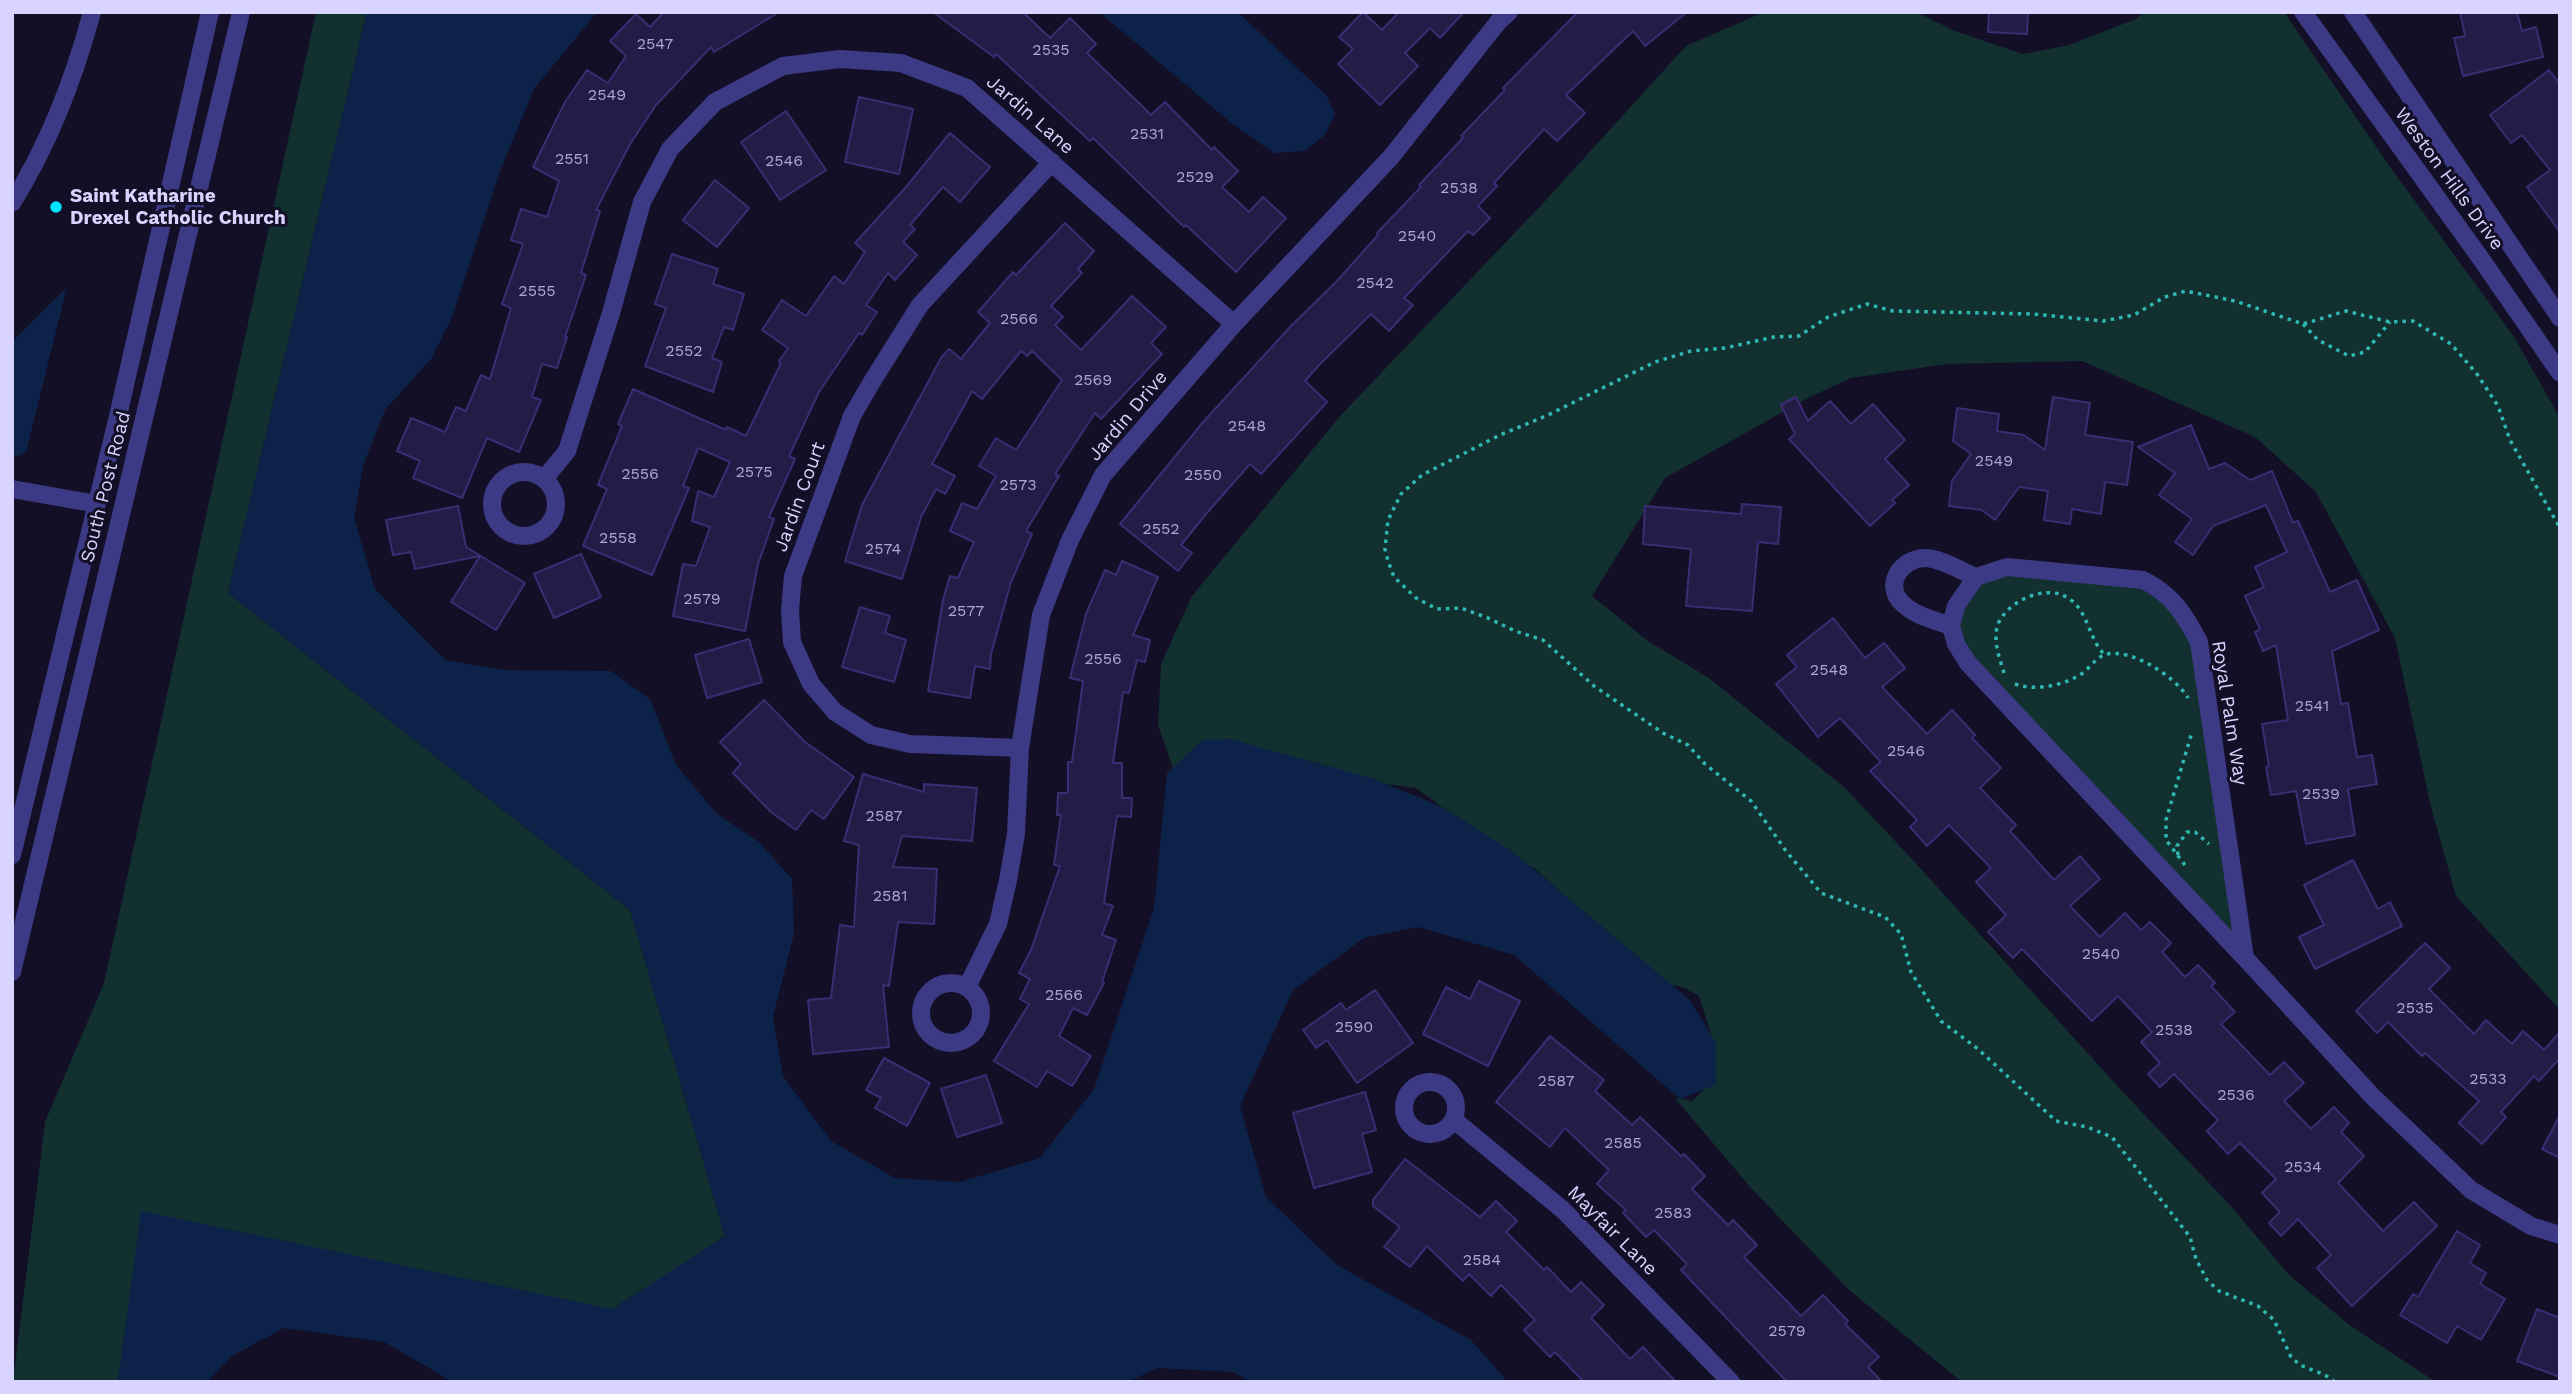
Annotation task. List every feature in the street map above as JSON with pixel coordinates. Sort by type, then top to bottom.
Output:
[{"type":"street","points":[[12,203],[36,164],[62,103],[92,12]]},
{"type":"street","name":"South Post Road","points":[[12,855],[15,831],[97,504],[177,164],[210,12]]},
{"type":"street","name":"South Post Road","points":[[12,972],[241,12]]},
{"type":"street","name":"Jardin Drive","points":[[967,987],[998,923],[1005,891],[1016,834],[1020,748],[1041,615],[1076,530],[1103,475],[1234,324],[1391,157],[1499,20],[1509,12]]},
{"type":"street","name":"Weston Hills Drive","points":[[2303,12],[2560,373]]},
{"type":"street","name":"Weston Hills Drive","points":[[2353,12],[2560,318]]},
{"type":"street","name":"Jardin Lane","points":[[544,479],[567,451],[611,313],[642,202],[670,149],[715,102],[783,66],[840,59],[901,63],[967,88],[1234,324]]},
{"type":"street","name":"Jardin Court","points":[[1020,748],[910,744],[871,735],[835,712],[811,684],[792,642],[790,610],[793,576],[852,416],[920,305],[1052,162]]},
{"type":"street","points":[[12,489],[97,504]]},
{"type":"street","points":[[1951,626],[1917,614],[1900,601],[1894,587],[1896,572],[1909,560],[1927,558],[1976,576],[1956,606],[1951,626],[1956,644],[1968,663],[2373,1097],[2471,1190],[2531,1226],[2560,1235]]},
{"type":"street","name":"Royal Palm Way","points":[[1976,576],[2007,567],[2143,580],[2157,586],[2174,600],[2187,618],[2199,642],[2245,958]]},
{"type":"street","points":[[15,831],[44,837]]},
{"type":"street","name":"Mayfair Lane","points":[[1454,1120],[1563,1210],[1731,1382]]},
{"type":"path","points":[[2335,1382],[2325,1374],[2300,1365],[2291,1357],[2274,1320],[2258,1306],[2220,1291],[2207,1280],[2196,1259],[2190,1237],[2112,1137],[2087,1127],[2056,1121],[1978,1049],[1941,1021],[1911,972],[1901,934],[1885,917],[1821,893],[1751,801],[1704,764],[1688,745],[1663,733],[1594,685],[1543,640],[1461,608],[1437,608],[1416,598],[1394,577],[1385,549],[1388,520],[1401,494],[1422,475],[1453,459],[1655,362],[1691,351],[1725,348],[1774,337],[1800,336],[1828,317],[1867,304],[1893,311],[2033,314],[2103,321],[2134,315],[2165,297],[2186,290],[2235,301],[2303,324],[2318,340],[2349,356],[2365,352],[2390,322]]},
{"type":"path","points":[[2303,324],[2346,311],[2390,322],[2413,321],[2451,344],[2477,374],[2498,405],[2510,440],[2560,528]]},
{"type":"path","points":[[2106,655],[2100,650],[2081,610],[2069,598],[2049,592],[2021,599],[1999,621],[1996,645],[2007,681],[2027,688],[2046,687],[2080,676],[2101,656],[2113,654],[2137,659],[2161,671],[2182,688],[2188,700]]},
{"type":"path","points":[[2186,865],[2166,840],[2166,820],[2193,724]]},
{"type":"path","points":[[2178,855],[2177,846],[2187,832],[2195,832],[2205,838],[2214,850]]},
{"type":"green space","points":[[316,12],[367,12],[228,593],[630,910],[725,1236],[612,1310],[142,1212],[118,1382],[13,1382],[45,1122],[104,983]]},
{"type":"green space","points":[[1764,12],[1916,12],[1955,31],[2023,54],[2069,45],[2136,19],[2144,12],[2284,12],[2388,164],[2514,337],[2560,418],[2560,1010],[2456,896],[2431,807],[2395,638],[2316,492],[2255,437],[2082,361],[1947,364],[1851,378],[1806,399],[1665,478],[1592,596],[1648,641],[1709,678],[1844,787],[2229,1204],[2290,1276],[2351,1326],[2436,1382],[1962,1382],[1849,1290],[1751,1188],[1675,1098],[1692,1101],[1712,1079],[1715,1067],[1708,1024],[1699,996],[1685,988],[1641,977],[1595,938],[1562,893],[1534,868],[1515,861],[1416,788],[1332,777],[1274,758],[1255,746],[1231,743],[1177,780],[1158,725],[1161,664],[1192,596],[1341,415],[1546,200],[1686,46]]},
{"type":"green space","points":[[2007,567],[2143,580],[2187,618],[2245,958],[1968,663],[1956,606],[1976,577]]},
{"type":"water","points":[[367,12],[597,12],[534,89],[500,171],[452,317],[431,359],[385,410],[363,466],[354,518],[375,589],[445,660],[503,670],[611,671],[650,699],[676,765],[717,814],[759,842],[792,879],[794,934],[773,1017],[783,1076],[831,1141],[895,1178],[960,1182],[1040,1158],[1094,1089],[1154,908],[1167,773],[1203,740],[1230,739],[1371,778],[1440,806],[1512,851],[1690,1000],[1716,1043],[1716,1085],[1680,1099],[1514,955],[1418,927],[1364,938],[1293,990],[1240,1106],[1266,1197],[1337,1265],[1471,1340],[1508,1382],[1251,1382],[1233,1372],[1157,1368],[1128,1382],[453,1382],[384,1342],[284,1328],[232,1356],[207,1382],[118,1382],[141,1211],[612,1309],[725,1236],[630,910],[228,593]]},
{"type":"water","points":[[1099,12],[1238,12],[1326,95],[1335,114],[1325,135],[1305,151],[1274,153],[1235,126]]},
{"type":"water","points":[[66,291],[26,452],[19,456],[12,455],[12,342]]},
{"type":"building","points":[[664,12],[779,12],[714,52],[711,47],[656,105],[630,144],[596,210],[600,211],[581,273],[586,275],[567,337],[557,368],[542,364],[532,397],[541,400],[519,452],[487,438],[462,498],[413,478],[420,461],[397,451],[411,418],[445,432],[456,407],[466,411],[481,375],[490,379],[511,308],[502,304],[523,244],[511,240],[521,209],[547,217],[559,181],[533,167],[565,102],[587,70],[608,83],[626,56],[610,41],[636,14],[650,27]]},
{"type":"building","points":[[933,12],[1023,12],[1050,38],[1070,18],[1096,44],[1087,53],[1151,115],[1165,102],[1212,150],[1214,147],[1238,171],[1222,187],[1249,212],[1263,197],[1286,218],[1236,272],[1186,225],[1184,227],[1093,138],[1090,141],[996,54],[994,57]]},
{"type":"building","points":[[1363,12],[1382,30],[1399,12],[1464,12],[1440,38],[1430,28],[1405,53],[1418,66],[1380,105],[1338,64],[1353,49],[1339,37]]},
{"type":"building","points":[[1578,12],[1687,12],[1645,46],[1633,31],[1566,95],[1585,113],[1557,141],[1544,129],[1494,183],[1497,186],[1478,206],[1490,218],[1473,235],[1468,231],[1404,298],[1413,305],[1389,331],[1371,314],[1318,366],[1305,381],[1327,402],[1261,474],[1250,464],[1181,545],[1192,553],[1178,571],[1120,524],[1204,421],[1291,326],[1336,282],[1463,138],[1461,136],[1505,90],[1503,88]]},
{"type":"building","points":[[1989,12],[2028,12],[2027,34],[1988,32]]},
{"type":"building","points":[[2460,12],[2517,12],[2522,31],[2536,27],[2543,57],[2463,76],[2454,38],[2465,36]]},
{"type":"building","points":[[2549,70],[2560,84],[2560,232],[2527,187],[2550,170],[2522,135],[2511,143],[2490,115]]},
{"type":"building","points":[[859,97],[913,109],[899,174],[845,162]]},
{"type":"building","points":[[786,111],[826,170],[780,200],[741,142]]},
{"type":"building","points":[[950,133],[990,167],[960,202],[943,187],[910,225],[915,229],[903,242],[917,255],[895,280],[888,273],[866,305],[877,312],[862,335],[859,333],[819,392],[789,456],[795,459],[769,517],[774,519],[758,564],[745,631],[673,616],[683,564],[696,566],[710,527],[692,521],[698,491],[714,497],[730,462],[698,448],[683,486],[689,488],[652,575],[583,546],[607,489],[598,485],[622,426],[618,424],[633,389],[726,430],[727,427],[746,436],[781,363],[779,361],[788,348],[762,330],[782,300],[806,316],[834,276],[844,284],[865,252],[855,243]]},
{"type":"building","points":[[715,180],[749,208],[717,247],[683,220]]},
{"type":"building","points":[[1065,223],[1094,251],[1078,269],[1082,273],[1051,306],[1063,317],[1055,325],[1081,350],[1132,296],[1166,327],[1151,343],[1162,354],[1101,419],[1095,413],[1055,474],[1059,476],[1026,531],[1032,534],[1011,582],[991,654],[990,669],[975,666],[970,698],[928,691],[943,600],[950,576],[958,578],[974,542],[950,531],[962,503],[977,509],[996,476],[979,466],[996,438],[1016,450],[1062,380],[1032,351],[1027,356],[1021,351],[982,399],[972,391],[932,464],[955,476],[945,494],[936,489],[921,517],[902,579],[845,561],[862,505],[941,358],[949,349],[961,359],[990,323],[978,312],[1013,272],[1016,275]]},
{"type":"building","points":[[672,254],[718,269],[713,284],[744,294],[733,330],[724,327],[712,358],[722,362],[713,392],[645,366],[666,308],[655,304]]},
{"type":"building","points":[[1796,397],[1808,421],[1830,401],[1851,424],[1873,404],[1905,440],[1885,459],[1909,485],[1892,500],[1895,503],[1870,526],[1789,439],[1795,434],[1781,405]]},
{"type":"building","points":[[2053,397],[2090,403],[2085,435],[2133,442],[2127,485],[2105,482],[2101,514],[2072,509],[2070,524],[2044,520],[2048,491],[2019,487],[1995,520],[1982,510],[1949,506],[1952,481],[1971,454],[1953,441],[1957,408],[1999,414],[1997,431],[2024,435],[2045,450]]},
{"type":"building","points":[[2191,425],[2209,469],[2225,463],[2250,480],[2272,471],[2293,523],[2298,521],[2330,592],[2357,580],[2379,630],[2332,651],[2341,704],[2348,703],[2357,757],[2372,755],[2377,784],[2348,789],[2355,835],[2306,844],[2296,791],[2271,795],[2262,724],[2288,720],[2276,645],[2263,651],[2255,632],[2260,629],[2245,596],[2264,587],[2255,567],[2287,552],[2266,505],[2213,526],[2193,555],[2175,542],[2192,519],[2159,495],[2175,473],[2138,447]]},
{"type":"building","points":[[1742,504],[1781,507],[1778,544],[1758,542],[1752,611],[1686,606],[1691,549],[1643,544],[1645,506],[1741,514]]},
{"type":"building","points":[[458,506],[466,547],[525,583],[496,630],[451,602],[480,556],[415,569],[411,552],[393,555],[386,520]]},
{"type":"building","points":[[581,554],[601,597],[554,618],[534,574]]},
{"type":"building","points":[[1122,561],[1158,577],[1133,635],[1150,640],[1145,662],[1137,660],[1129,693],[1123,692],[1113,763],[1122,763],[1122,798],[1132,798],[1131,817],[1117,816],[1104,903],[1113,906],[1102,935],[1116,940],[1102,982],[1104,983],[1087,1015],[1073,1008],[1059,1036],[1091,1056],[1072,1086],[1047,1071],[1037,1087],[994,1061],[1029,1004],[1020,999],[1030,979],[1019,973],[1031,950],[1060,866],[1054,865],[1061,815],[1057,815],[1058,793],[1068,793],[1068,762],[1072,762],[1083,681],[1070,678],[1086,614],[1105,570],[1116,575]]},
{"type":"building","points":[[860,607],[890,616],[885,633],[906,640],[894,682],[842,667]]},
{"type":"building","points":[[1833,618],[1865,658],[1884,643],[1905,668],[1882,687],[1927,734],[1952,710],[1975,735],[1972,738],[2001,768],[1980,788],[2016,825],[2010,831],[2054,880],[2080,856],[2100,879],[2070,906],[2100,937],[2125,913],[2141,930],[2150,922],[2171,943],[2162,952],[2185,977],[2198,965],[2215,983],[2211,986],[2235,1012],[2221,1024],[2270,1075],[2284,1062],[2304,1083],[2284,1101],[2311,1129],[2334,1107],[2349,1123],[2341,1132],[2364,1156],[2338,1183],[2383,1231],[2414,1202],[2437,1226],[2352,1306],[2317,1268],[2331,1255],[2298,1219],[2281,1236],[2269,1223],[2280,1212],[2262,1193],[2276,1179],[2240,1143],[2228,1154],[2207,1131],[2218,1120],[2174,1074],[2160,1087],[2148,1074],[2160,1063],[2141,1042],[2152,1032],[2118,996],[2092,1021],[2022,949],[2013,958],[1988,932],[2006,915],[1976,882],[1991,868],[1949,825],[1927,846],[1910,827],[1917,820],[1870,771],[1881,762],[1840,718],[1818,737],[1776,684],[1797,667],[1787,655]]},
{"type":"building","points":[[749,639],[762,682],[707,698],[695,655]]},
{"type":"building","points":[[764,700],[805,742],[854,777],[824,819],[811,810],[796,830],[771,812],[733,773],[741,764],[720,742]]},
{"type":"building","points":[[863,774],[924,792],[924,784],[977,788],[972,841],[902,836],[893,867],[937,869],[934,924],[898,922],[889,986],[883,985],[889,1047],[813,1054],[808,1000],[831,998],[840,925],[854,927],[859,845],[844,841]]},
{"type":"building","points":[[2353,860],[2378,909],[2390,902],[2402,926],[2315,969],[2299,937],[2324,925],[2304,885]]},
{"type":"building","points":[[2425,943],[2450,968],[2429,989],[2474,1034],[2486,1020],[2512,1044],[2523,1031],[2544,1050],[2560,1032],[2560,1058],[2539,1081],[2534,1076],[2501,1112],[2506,1117],[2482,1144],[2459,1123],[2479,1101],[2425,1053],[2422,1056],[2388,1022],[2377,1033],[2356,1011]]},
{"type":"building","points":[[1479,981],[1520,1001],[1488,1066],[1423,1034],[1446,987],[1470,999]]},
{"type":"building","points":[[1375,990],[1413,1043],[1357,1083],[1327,1040],[1316,1048],[1303,1030],[1341,1003],[1346,1010]]},
{"type":"building","points":[[1550,1036],[1604,1080],[1595,1091],[1632,1125],[1640,1117],[1681,1156],[1684,1154],[1705,1176],[1692,1189],[1728,1225],[1733,1220],[1757,1245],[1744,1257],[1801,1316],[1823,1295],[1848,1321],[1845,1324],[1879,1357],[1868,1367],[1882,1382],[1787,1382],[1681,1270],[1687,1264],[1654,1230],[1646,1237],[1623,1213],[1626,1210],[1597,1184],[1609,1170],[1565,1128],[1550,1147],[1496,1102]]},
{"type":"building","points":[[884,1058],[930,1083],[907,1126],[875,1108],[881,1098],[866,1090]]},
{"type":"building","points":[[986,1075],[1002,1123],[957,1137],[941,1089]]},
{"type":"building","points":[[1365,1092],[1376,1130],[1362,1134],[1372,1172],[1314,1188],[1293,1113]]},
{"type":"building","points":[[2560,1115],[2560,1158],[2542,1149]]},
{"type":"building","points":[[1405,1159],[1480,1217],[1496,1201],[1517,1221],[1506,1232],[1544,1270],[1547,1267],[1571,1292],[1581,1282],[1604,1305],[1591,1318],[1630,1359],[1643,1347],[1676,1382],[1584,1382],[1555,1352],[1550,1357],[1524,1330],[1535,1320],[1501,1285],[1491,1296],[1469,1274],[1463,1281],[1427,1246],[1410,1267],[1384,1247],[1400,1227],[1373,1206],[1373,1200]]},
{"type":"building","points":[[2457,1231],[2480,1245],[2470,1263],[2486,1273],[2480,1284],[2505,1299],[2481,1340],[2457,1326],[2447,1343],[2400,1315],[2413,1294],[2418,1297]]},
{"type":"building","points":[[2537,1309],[2560,1318],[2560,1377],[2517,1361]]},
{"type":"place","name":"Saint Katharine Drexel Catholic Church","points":[[56,207]]}]
